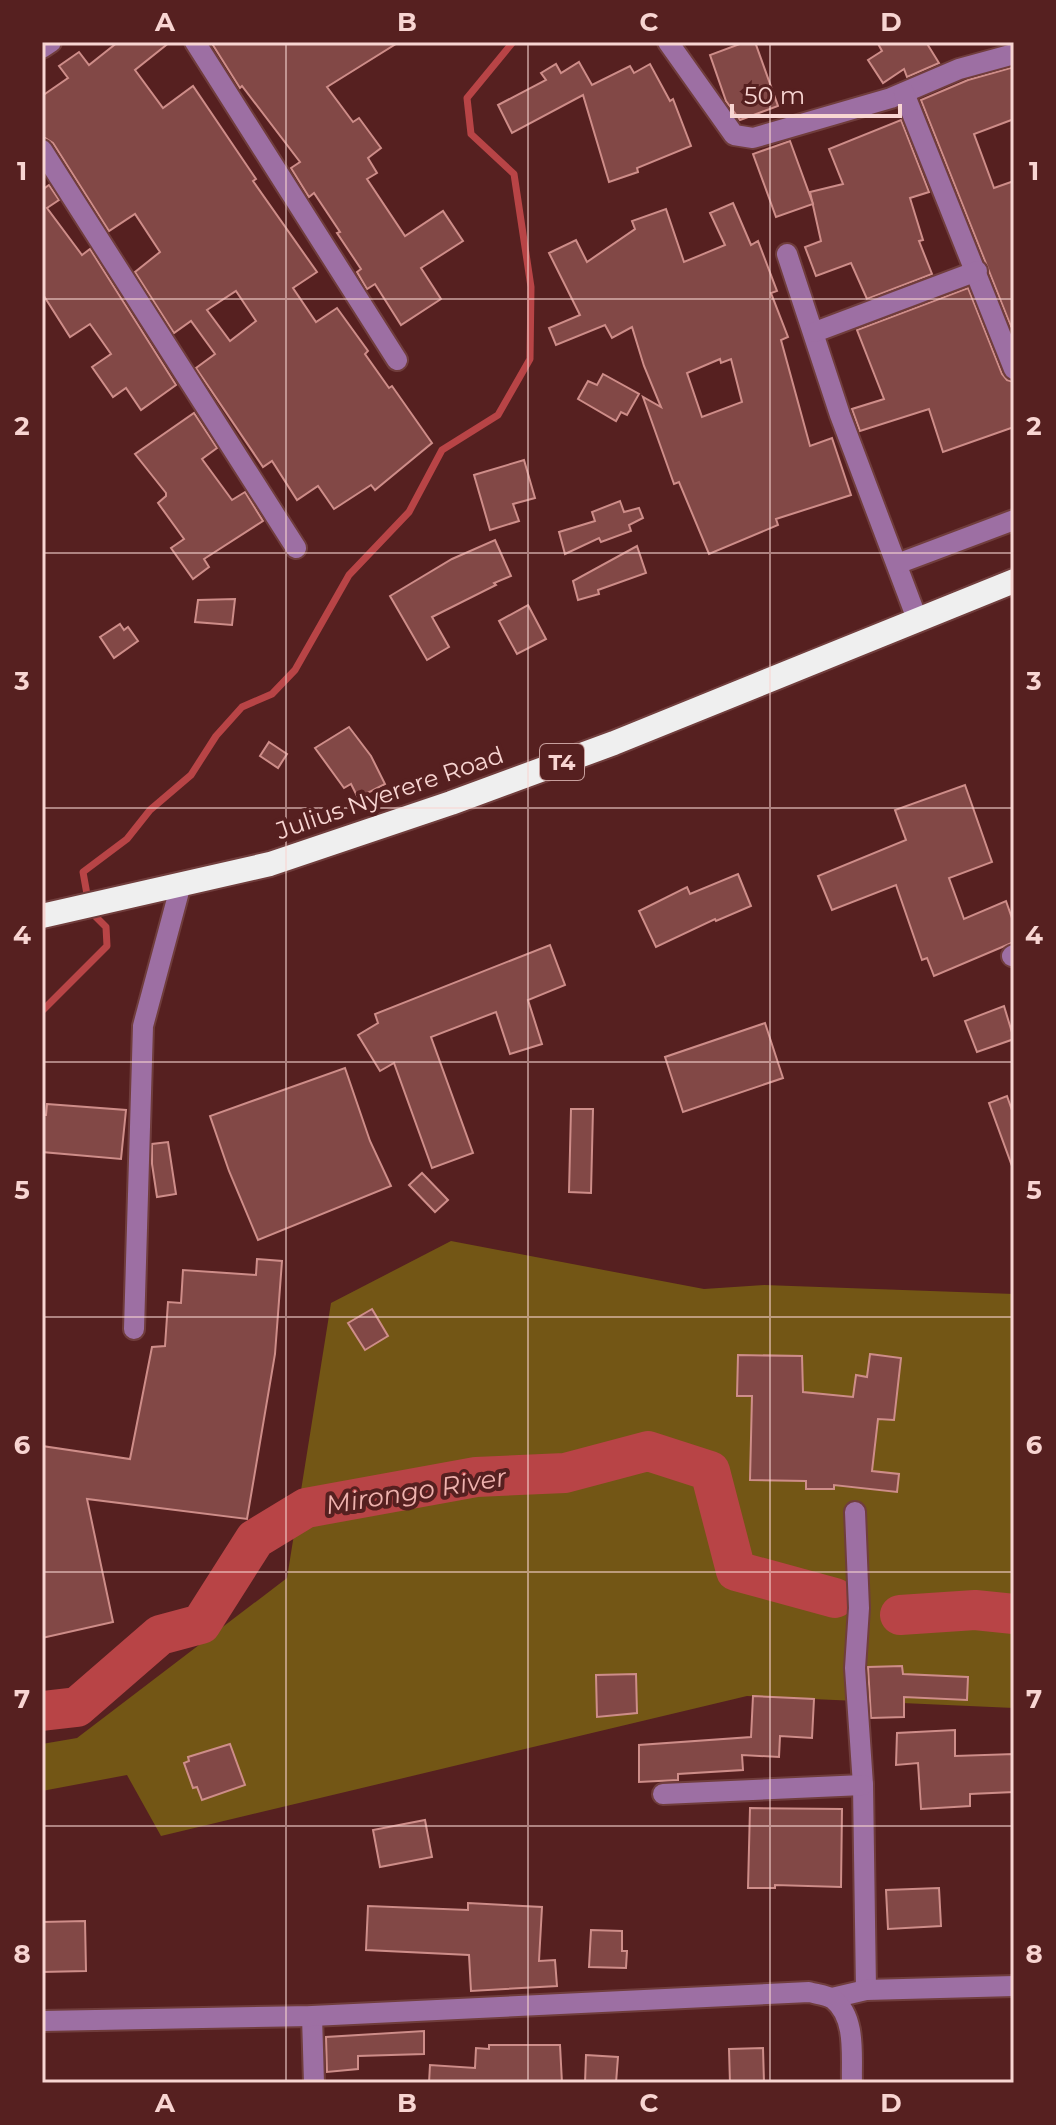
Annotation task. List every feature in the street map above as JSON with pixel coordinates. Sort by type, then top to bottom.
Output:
[{"type":"highway","name":"Julius Nyerere Road","points":[[42,916],[270,864],[451,803],[614,743],[1014,581]]},
{"type":"street","points":[[42,48],[51,42]]},
{"type":"street","points":[[195,42],[397,360]]},
{"type":"street","points":[[668,42],[734,135],[753,138],[904,93],[959,69],[1014,54]]},
{"type":"street","points":[[904,93],[1014,369]]},
{"type":"street","points":[[42,150],[296,548]]},
{"type":"street","points":[[787,254],[840,415],[917,619]]},
{"type":"street","points":[[815,332],[977,271]]},
{"type":"street","points":[[897,564],[1014,520]]},
{"type":"street","points":[[134,1329],[143,1026],[181,884]]},
{"type":"street","points":[[855,1512],[859,1608],[855,1668],[863,1785],[866,1990]]},
{"type":"street","points":[[663,1794],[863,1785]]},
{"type":"street","points":[[42,2021],[312,2016],[809,1992],[832,1998],[866,1990],[1014,1986]]},
{"type":"street","points":[[832,1998],[844,2013],[850,2029],[852,2083]]},
{"type":"street","points":[[312,2016],[314,2083]]},
{"type":"shaded area","points":[[451,1241],[704,1289],[764,1285],[1014,1294],[1014,1708],[747,1696],[161,1836],[127,1775],[42,1791],[42,1744],[77,1738],[287,1578],[331,1303]]},
{"type":"building","points":[[118,42],[170,42],[135,70],[163,108],[193,86],[256,179],[253,181],[317,272],[293,288],[316,322],[337,308],[368,351],[365,354],[432,443],[375,490],[371,485],[334,509],[318,486],[297,500],[272,461],[263,467],[196,368],[215,354],[191,321],[174,333],[135,272],[160,252],[135,214],[109,231],[53,143],[42,136],[42,96],[68,78],[59,66],[79,52],[89,65]],"holes":[[[236,291],[256,321],[230,341],[207,310]]]},
{"type":"building","points":[[211,42],[399,42],[327,87],[353,122],[359,118],[381,148],[368,158],[377,173],[367,179],[405,236],[443,211],[463,241],[421,268],[441,299],[401,325],[375,284],[367,289],[357,272],[361,269],[337,233],[340,232],[314,193],[309,197],[291,168],[300,162],[242,86],[240,88]]},
{"type":"building","points":[[745,42],[755,42],[778,106],[740,120],[726,101],[710,55]]},
{"type":"building","points":[[877,42],[926,42],[939,63],[907,77],[904,69],[883,83],[868,60],[882,51]]},
{"type":"building","points":[[579,62],[592,85],[630,66],[634,73],[650,64],[670,101],[673,99],[691,146],[637,168],[638,172],[609,182],[583,95],[512,133],[498,105],[546,80],[541,73],[556,64],[561,73]]},
{"type":"building","points":[[1014,67],[1014,119],[974,134],[994,188],[1014,181],[1014,334],[921,100],[968,80]]},
{"type":"building","points":[[901,120],[929,192],[910,198],[923,240],[919,241],[932,274],[867,299],[851,263],[816,276],[805,247],[821,241],[810,192],[843,184],[829,149]]},
{"type":"building","points":[[790,141],[813,204],[776,217],[753,154]]},
{"type":"building","points":[[49,185],[59,200],[47,208],[82,255],[90,249],[176,385],[141,410],[126,388],[113,397],[92,367],[111,354],[90,324],[70,337],[42,293],[42,190]]},
{"type":"building","points":[[733,203],[751,245],[758,241],[777,291],[771,293],[788,337],[781,340],[810,446],[832,438],[851,495],[776,519],[778,525],[709,554],[679,482],[674,484],[643,397],[661,407],[632,327],[612,338],[605,325],[556,345],[549,328],[580,315],[549,253],[576,240],[587,262],[635,229],[632,221],[666,209],[684,262],[725,245],[710,213]],"holes":[[[720,359],[721,363],[731,359],[742,402],[702,417],[687,373]]]},
{"type":"building","points":[[968,288],[1002,374],[1014,382],[1014,427],[943,452],[929,409],[860,431],[852,409],[884,399],[857,330]]},
{"type":"building","points":[[603,374],[639,394],[627,415],[621,412],[616,421],[578,399],[588,381],[597,385]]},
{"type":"building","points":[[194,413],[217,448],[202,459],[232,500],[245,492],[263,521],[204,559],[209,567],[193,579],[171,548],[184,539],[158,503],[166,493],[135,454]]},
{"type":"building","points":[[524,460],[535,498],[513,504],[519,521],[490,530],[474,475]]},
{"type":"building","points":[[620,501],[624,512],[639,508],[643,518],[629,525],[631,531],[601,542],[599,538],[565,554],[559,532],[595,521],[592,512]]},
{"type":"building","points":[[495,540],[511,576],[432,617],[449,647],[427,660],[390,596],[452,559]]},
{"type":"building","points":[[637,546],[646,573],[578,600],[573,581]]},
{"type":"building","points":[[235,599],[232,625],[195,622],[198,600]]},
{"type":"building","points":[[528,605],[546,639],[517,654],[499,621]]},
{"type":"building","points":[[120,624],[124,630],[128,627],[138,641],[114,658],[100,637]]},
{"type":"building","points":[[349,727],[371,756],[385,784],[358,798],[351,784],[344,788],[315,748]]},
{"type":"building","points":[[269,742],[287,754],[278,768],[260,756]]},
{"type":"building","points":[[965,785],[992,862],[949,878],[964,919],[1006,901],[1014,924],[1014,942],[934,976],[927,958],[922,960],[896,885],[832,910],[818,876],[906,840],[895,810]]},
{"type":"building","points":[[738,874],[751,906],[656,947],[639,911],[687,887],[690,894]]},
{"type":"building","points":[[550,945],[565,985],[528,1000],[542,1044],[510,1054],[496,1012],[431,1037],[473,1153],[432,1168],[394,1063],[380,1071],[358,1035],[378,1023],[375,1014]]},
{"type":"building","points":[[1004,1006],[1014,1039],[977,1052],[965,1021]]},
{"type":"building","points":[[765,1023],[783,1078],[683,1112],[665,1057]]},
{"type":"building","points":[[345,1068],[370,1141],[391,1186],[258,1240],[210,1116]]},
{"type":"building","points":[[1007,1096],[1014,1116],[1014,1166],[989,1103]]},
{"type":"building","points":[[47,1104],[126,1110],[121,1159],[42,1152],[42,1115],[46,1115]]},
{"type":"building","points":[[571,1109],[593,1109],[591,1193],[569,1192]]},
{"type":"building","points":[[168,1142],[176,1194],[157,1197],[152,1144]]},
{"type":"building","points":[[422,1173],[448,1200],[435,1212],[409,1185]]},
{"type":"building","points":[[257,1259],[282,1261],[275,1354],[247,1519],[87,1499],[113,1622],[42,1638],[42,1446],[130,1459],[152,1347],[165,1346],[168,1302],[181,1303],[183,1270],[256,1275]]},
{"type":"building","points":[[372,1309],[388,1336],[365,1350],[348,1323]]},
{"type":"building","points":[[870,1354],[901,1358],[894,1420],[878,1419],[872,1471],[899,1474],[897,1492],[834,1485],[834,1489],[806,1489],[806,1481],[750,1480],[752,1396],[737,1396],[738,1355],[802,1356],[803,1392],[853,1397],[856,1375],[867,1377]]},
{"type":"building","points":[[902,1666],[903,1674],[968,1677],[967,1700],[904,1697],[904,1717],[871,1718],[868,1667]]},
{"type":"building","points":[[636,1674],[637,1713],[597,1717],[596,1675]]},
{"type":"building","points":[[753,1696],[814,1699],[812,1738],[780,1736],[779,1757],[742,1755],[743,1770],[678,1774],[678,1780],[639,1782],[639,1745],[751,1737]]},
{"type":"building","points":[[955,1730],[955,1756],[1014,1754],[1014,1792],[970,1794],[970,1806],[921,1809],[918,1763],[896,1765],[897,1733]]},
{"type":"building","points":[[230,1744],[245,1785],[202,1800],[197,1787],[193,1788],[184,1763],[189,1761],[188,1757]]},
{"type":"building","points":[[750,1808],[842,1809],[841,1887],[775,1885],[775,1888],[748,1888]]},
{"type":"building","points":[[425,1820],[432,1857],[380,1867],[373,1830]]},
{"type":"building","points":[[939,1888],[941,1926],[888,1929],[886,1890]]},
{"type":"building","points":[[468,1903],[542,1907],[539,1961],[555,1960],[557,1986],[471,1991],[469,1955],[366,1950],[368,1906],[468,1910]]},
{"type":"building","points":[[85,1921],[86,1971],[42,1972],[42,1922]]},
{"type":"building","points":[[591,1930],[622,1931],[622,1951],[627,1951],[626,1968],[589,1967]]},
{"type":"building","points":[[424,2031],[424,2054],[358,2056],[358,2069],[327,2072],[326,2037]]},
{"type":"building","points":[[489,2045],[560,2045],[562,2083],[429,2083],[430,2065],[475,2068],[476,2048],[489,2049]]},
{"type":"building","points":[[763,2048],[764,2083],[730,2083],[729,2049]]},
{"type":"building","points":[[586,2055],[618,2057],[616,2083],[585,2083]]},
{"type":"waterway","points":[[42,1011],[107,946],[106,927],[90,911],[83,872],[127,839],[150,810],[191,775],[216,736],[242,707],[272,694],[295,670],[349,575],[409,512],[442,450],[498,415],[530,359],[531,287],[514,174],[471,134],[467,98],[513,42]]},
{"type":"waterway","name":"Mirongo River","points":[[42,1711],[77,1707],[160,1635],[201,1624],[255,1539],[306,1508],[476,1477],[565,1473],[648,1451],[710,1471],[736,1571],[835,1598]]},
{"type":"waterway","name":"Mirongo River","points":[[900,1615],[975,1610],[1014,1614]]}]
